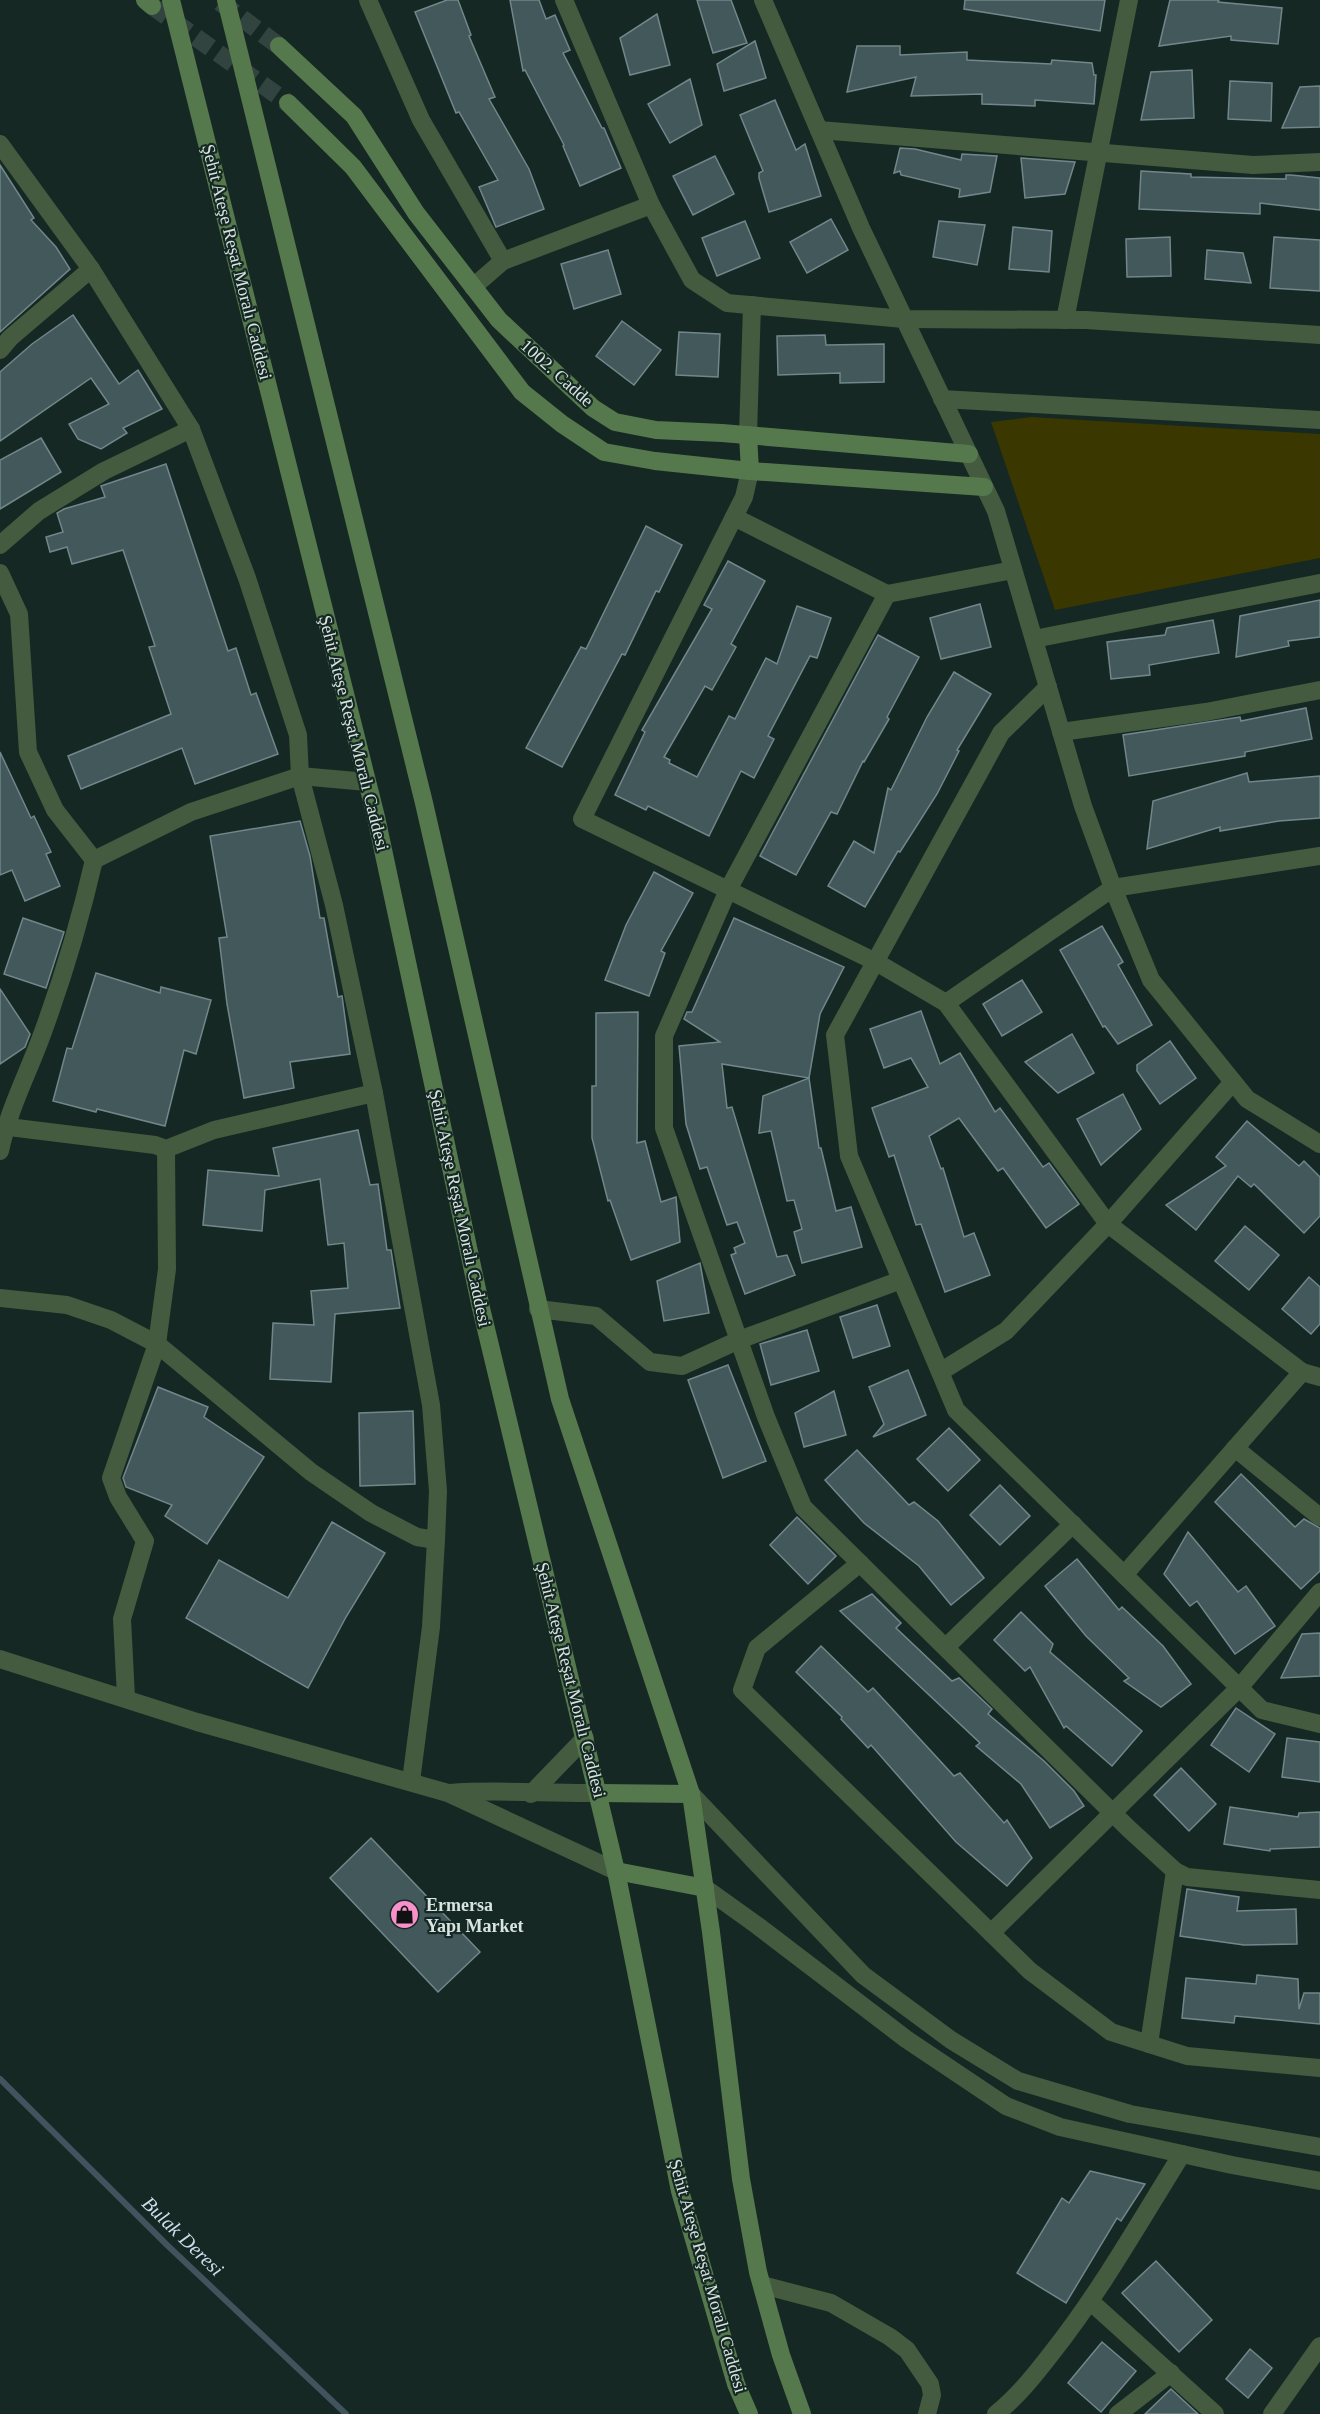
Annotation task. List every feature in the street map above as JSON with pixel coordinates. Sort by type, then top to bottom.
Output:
[{"type":"main road","name":"Şehit Ateşe Reşat Moralı Caddesi","points":[[171,0],[367,782],[481,1308],[599,1793],[680,2191],[736,2384],[749,2414]]},
{"type":"main road","points":[[226,0],[424,803],[537,1309],[560,1399],[691,1794],[741,2179],[762,2285],[781,2355],[802,2414]]},
{"type":"main road","name":"1002. Cadde","points":[[279,46],[354,116],[416,213],[499,320],[593,408],[615,422],[656,430],[748,435],[969,454]]},
{"type":"main road","name":"1002. Cadde","points":[[288,103],[353,167],[522,392],[562,424],[604,452],[655,461],[750,471],[984,487]]},
{"type":"main road","points":[[453,301],[473,286]]},
{"type":"main road","points":[[748,435],[750,471]]},
{"type":"main road","points":[[599,1793],[691,1794]]},
{"type":"main road","points":[[616,1871],[705,1888]]},
{"type":"street","points":[[368,0],[421,120],[503,261]]},
{"type":"street","points":[[564,0],[651,205],[692,280],[728,303],[904,319],[1065,320],[1320,335]]},
{"type":"street","points":[[763,0],[904,319],[996,511],[1083,806],[1113,888],[1151,980],[1247,1099],[1320,1144]]},
{"type":"street","points":[[1065,320],[1097,152],[1130,0]]},
{"type":"street","points":[[819,130],[1253,165],[1320,162]]},
{"type":"street","points":[[0,144],[91,269],[191,429],[247,578],[298,735],[300,776],[334,905],[374,1093],[431,1405],[438,1491],[432,1627],[411,1781]]},
{"type":"street","points":[[473,286],[503,261],[651,205]]},
{"type":"street","points":[[0,350],[10,338],[91,269]]},
{"type":"street","points":[[748,435],[752,305]]},
{"type":"street","points":[[942,399],[1320,420]]},
{"type":"street","points":[[0,545],[39,511],[86,482],[191,429]]},
{"type":"street","points":[[750,471],[744,496],[734,517],[582,819],[876,962],[946,1003],[1108,1224],[1302,1372],[1320,1377]]},
{"type":"street","points":[[734,517],[887,594],[1013,570]]},
{"type":"street","points":[[0,573],[19,614],[28,752],[55,810],[94,860]]},
{"type":"street","points":[[1034,639],[1320,583]]},
{"type":"street","points":[[887,594],[728,890],[664,1036],[664,1128],[766,1417],[803,1507],[1175,1871],[1187,1877],[1320,1890]]},
{"type":"street","points":[[1048,687],[1001,733],[835,1035],[849,1156],[956,1410],[1262,1710],[1320,1724]]},
{"type":"street","points":[[1061,732],[1206,712],[1320,690]]},
{"type":"street","points":[[94,860],[191,812],[300,776],[367,782]]},
{"type":"street","points":[[946,1003],[1113,888],[1320,856]]},
{"type":"street","points":[[0,1151],[2,1127],[40,1039],[81,918],[94,860]]},
{"type":"street","points":[[940,1372],[1006,1331],[1108,1224],[1233,1082]]},
{"type":"street","points":[[2,1127],[155,1145],[166,1149],[214,1130],[374,1093]]},
{"type":"street","points":[[126,1698],[122,1619],[145,1541],[118,1497],[111,1478],[157,1344],[167,1269],[166,1149]]},
{"type":"street","points":[[537,1309],[596,1316],[650,1362],[682,1366],[739,1340],[901,1280]]},
{"type":"street","points":[[0,1298],[67,1305],[111,1320],[157,1344],[311,1472],[371,1513],[417,1537],[436,1540]]},
{"type":"street","points":[[1124,1575],[1302,1372]]},
{"type":"street","points":[[1235,1448],[1320,1517]]},
{"type":"street","points":[[946,1647],[1072,1524]]},
{"type":"street","points":[[860,1563],[757,1648],[742,1690],[1030,1971],[1111,2032],[1187,2056],[1320,2068]]},
{"type":"street","points":[[991,1933],[1239,1688],[1320,1592]]},
{"type":"street","points":[[0,1659],[197,1722],[448,1793],[616,1871]]},
{"type":"street","points":[[531,1794],[585,1738]]},
{"type":"street","points":[[448,1793],[480,1791],[531,1794],[599,1793]]},
{"type":"street","points":[[691,1794],[863,1975],[951,2040],[1018,2081],[1130,2114],[1320,2147]]},
{"type":"street","points":[[1149,2044],[1175,1871]]},
{"type":"street","points":[[705,1888],[906,2039],[1006,2106],[1060,2127],[1320,2181]]},
{"type":"street","points":[[996,2414],[1016,2398],[1090,2301],[1182,2154]]},
{"type":"street","points":[[762,2285],[831,2303],[890,2337],[907,2350],[930,2384],[932,2395],[927,2414]]},
{"type":"street","points":[[1090,2301],[1215,2414]]},
{"type":"street","points":[[1272,2414],[1320,2346]]},
{"type":"street","points":[[1118,2414],[1171,2373]]},
{"type":"shaded area","points":[[1031,417],[1320,434],[1320,558],[1055,610],[991,422]]},
{"type":"building","points":[[447,0],[458,0],[471,35],[469,36],[495,97],[489,99],[529,169],[544,209],[496,227],[479,187],[498,180],[459,112],[456,113],[415,12]]},
{"type":"building","points":[[510,0],[539,0],[546,19],[555,15],[570,50],[563,53],[604,128],[621,168],[580,186],[564,145],[525,70],[523,71]]},
{"type":"building","points":[[697,0],[731,0],[747,43],[713,53]]},
{"type":"building","points":[[965,0],[1105,0],[1100,31],[964,9]]},
{"type":"building","points":[[1170,0],[1219,0],[1218,2],[1282,8],[1278,44],[1231,40],[1231,36],[1159,46]]},
{"type":"building","points":[[657,14],[670,65],[630,75],[620,38]]},
{"type":"building","points":[[755,41],[766,78],[724,91],[717,64]]},
{"type":"building","points":[[857,46],[900,46],[900,55],[967,52],[967,60],[1051,64],[1052,60],[1092,63],[1094,75],[1096,75],[1094,104],[1035,100],[1035,106],[982,104],[982,94],[911,96],[916,77],[847,92]]},
{"type":"building","points":[[1192,70],[1194,118],[1141,120],[1151,72]]},
{"type":"building","points":[[690,79],[702,125],[670,143],[648,104]]},
{"type":"building","points":[[1230,81],[1272,83],[1271,121],[1228,119]]},
{"type":"building","points":[[1320,86],[1320,127],[1282,128],[1300,87]]},
{"type":"building","points":[[775,100],[796,150],[805,144],[821,196],[769,212],[759,178],[759,173],[763,171],[740,115]]},
{"type":"building","points":[[900,148],[915,149],[961,160],[962,154],[997,156],[990,192],[959,197],[960,189],[901,175],[900,171],[894,173]]},
{"type":"building","points":[[715,156],[734,194],[693,215],[673,176]]},
{"type":"building","points":[[1021,158],[1075,162],[1065,194],[1025,198]]},
{"type":"building","points":[[0,165],[34,218],[31,220],[56,247],[70,269],[0,332]]},
{"type":"building","points":[[1141,171],[1191,174],[1191,177],[1286,179],[1286,175],[1291,175],[1320,178],[1320,210],[1260,203],[1260,214],[1139,209]]},
{"type":"building","points":[[831,219],[848,250],[807,273],[790,242]]},
{"type":"building","points":[[745,221],[760,258],[717,276],[702,238]]},
{"type":"building","points":[[939,221],[985,225],[977,265],[933,257]]},
{"type":"building","points":[[1013,227],[1052,231],[1049,272],[1009,269]]},
{"type":"building","points":[[1170,237],[1171,276],[1127,277],[1126,239]]},
{"type":"building","points":[[1274,237],[1320,240],[1320,291],[1270,288]]},
{"type":"building","points":[[608,250],[621,294],[574,309],[561,264]]},
{"type":"building","points":[[1207,250],[1243,253],[1251,283],[1205,279]]},
{"type":"building","points":[[73,315],[119,384],[138,370],[162,409],[123,428],[127,433],[101,449],[78,439],[69,424],[109,404],[91,378],[0,441],[0,372],[32,344]]},
{"type":"building","points":[[622,321],[661,350],[634,385],[596,356]]},
{"type":"building","points":[[679,332],[720,334],[718,377],[676,375]]},
{"type":"building","points":[[825,335],[826,345],[884,344],[884,382],[840,383],[840,373],[778,375],[777,336]]},
{"type":"building","points":[[41,438],[61,472],[0,509],[0,460]]},
{"type":"building","points":[[166,464],[228,651],[236,648],[251,695],[256,693],[278,754],[195,784],[182,748],[81,789],[68,756],[171,714],[149,647],[155,646],[123,550],[72,564],[67,547],[50,552],[46,537],[63,532],[57,513],[105,497],[101,486]]},
{"type":"building","points":[[646,526],[682,545],[659,592],[656,591],[625,655],[622,654],[562,767],[526,748],[581,647],[586,649]]},
{"type":"building","points":[[728,561],[765,581],[731,644],[736,647],[712,690],[705,686],[664,757],[670,760],[669,763],[697,777],[729,716],[735,719],[766,658],[777,664],[797,606],[831,618],[817,658],[810,656],[768,736],[774,739],[754,778],[741,771],[709,836],[648,806],[646,810],[615,795],[645,732],[642,730],[712,609],[704,605]]},
{"type":"building","points":[[1320,600],[1320,637],[1288,641],[1289,646],[1236,657],[1240,616]]},
{"type":"building","points":[[980,604],[991,647],[941,659],[930,618]]},
{"type":"building","points":[[1213,620],[1219,653],[1149,665],[1150,675],[1111,679],[1107,642],[1165,635],[1167,628]]},
{"type":"building","points":[[878,635],[919,657],[887,717],[889,719],[863,761],[837,814],[831,812],[796,875],[760,856]]},
{"type":"building","points":[[954,672],[991,694],[957,750],[959,751],[937,794],[900,852],[898,851],[865,907],[828,886],[854,841],[874,853],[888,788],[891,790],[927,717]]},
{"type":"building","points":[[1306,708],[1312,739],[1245,752],[1245,756],[1129,776],[1123,735],[1240,717],[1241,721]]},
{"type":"building","points":[[0,752],[31,818],[34,816],[51,852],[46,854],[60,886],[25,901],[12,870],[0,875]]},
{"type":"building","points":[[1247,773],[1249,782],[1320,776],[1320,818],[1279,821],[1220,831],[1220,827],[1147,849],[1153,801]]},
{"type":"building","points":[[300,821],[310,856],[320,918],[324,918],[338,997],[342,996],[350,1054],[290,1062],[294,1088],[244,1098],[227,1004],[219,938],[227,937],[210,836]]},
{"type":"building","points":[[654,872],[693,893],[661,951],[665,953],[649,996],[605,980],[626,925]]},
{"type":"building","points":[[23,918],[64,932],[46,988],[4,974]]},
{"type":"building","points":[[734,918],[844,967],[820,1014],[809,1078],[722,1064],[727,1108],[732,1107],[777,1257],[787,1255],[795,1275],[745,1294],[731,1255],[736,1253],[734,1248],[745,1243],[737,1222],[727,1225],[707,1167],[700,1169],[686,1124],[679,1046],[720,1042],[684,1019],[687,1012],[692,1012]]},
{"type":"building","points":[[1102,926],[1123,962],[1118,965],[1152,1025],[1118,1044],[1105,1026],[1103,1027],[1060,950]]},
{"type":"building","points":[[96,973],[160,993],[161,987],[211,1000],[196,1054],[184,1050],[165,1126],[53,1101],[67,1048],[72,1049]]},
{"type":"building","points":[[1022,980],[1042,1012],[1002,1036],[983,1004]]},
{"type":"building","points":[[0,989],[30,1034],[25,1047],[0,1064]]},
{"type":"building","points":[[921,1011],[940,1064],[960,1053],[995,1112],[1000,1108],[1043,1167],[1049,1163],[1079,1204],[1046,1228],[1003,1168],[998,1171],[959,1118],[929,1136],[941,1169],[943,1168],[964,1237],[974,1233],[990,1275],[945,1292],[921,1224],[916,1225],[894,1155],[889,1157],[872,1108],[928,1087],[911,1058],[884,1068],[870,1029]]},
{"type":"building","points":[[638,1012],[637,1143],[645,1141],[661,1202],[676,1197],[680,1242],[631,1260],[610,1200],[608,1201],[592,1138],[592,1086],[596,1086],[596,1013]]},
{"type":"building","points":[[1072,1034],[1094,1073],[1058,1093],[1025,1062]]},
{"type":"building","points":[[1170,1041],[1196,1078],[1160,1104],[1137,1071],[1137,1065]]},
{"type":"building","points":[[809,1078],[819,1148],[821,1148],[836,1211],[851,1207],[862,1247],[802,1263],[794,1232],[802,1229],[794,1200],[787,1201],[771,1131],[759,1133],[763,1096]]},
{"type":"building","points":[[1123,1094],[1141,1129],[1101,1165],[1077,1119]]},
{"type":"building","points":[[1247,1121],[1299,1166],[1304,1161],[1320,1177],[1320,1216],[1304,1233],[1254,1184],[1251,1187],[1238,1176],[1196,1230],[1166,1205],[1226,1166],[1216,1157]]},
{"type":"building","points":[[358,1130],[370,1185],[378,1184],[387,1250],[391,1250],[400,1308],[335,1314],[331,1382],[270,1379],[273,1323],[314,1325],[311,1291],[348,1288],[344,1243],[328,1245],[320,1179],[265,1190],[262,1231],[203,1225],[208,1170],[279,1176],[273,1148]]},
{"type":"building","points":[[1245,1226],[1279,1255],[1249,1290],[1215,1261]]},
{"type":"building","points":[[700,1263],[709,1313],[664,1321],[657,1281]]},
{"type":"building","points":[[1309,1277],[1320,1287],[1320,1324],[1311,1334],[1282,1309]]},
{"type":"building","points":[[877,1305],[890,1346],[853,1358],[840,1317]]},
{"type":"building","points":[[807,1330],[819,1371],[771,1385],[760,1344]]},
{"type":"building","points":[[728,1365],[766,1461],[723,1478],[688,1380]]},
{"type":"building","points":[[908,1370],[926,1415],[873,1437],[884,1424],[869,1387]]},
{"type":"building","points":[[158,1387],[208,1407],[204,1417],[264,1457],[207,1544],[165,1516],[172,1505],[126,1487],[123,1478]]},
{"type":"building","points":[[834,1391],[846,1435],[804,1447],[795,1413]]},
{"type":"building","points":[[413,1411],[415,1484],[360,1486],[359,1413]]},
{"type":"building","points":[[949,1428],[980,1460],[948,1491],[917,1459]]},
{"type":"building","points":[[857,1450],[909,1505],[914,1502],[938,1521],[984,1578],[951,1605],[919,1566],[864,1523],[825,1480]]},
{"type":"building","points":[[1241,1474],[1295,1527],[1304,1519],[1320,1528],[1320,1571],[1301,1589],[1215,1502]]},
{"type":"building","points":[[1000,1485],[1030,1516],[1000,1545],[970,1515]]},
{"type":"building","points":[[797,1517],[836,1556],[808,1584],[770,1545]]},
{"type":"building","points":[[332,1522],[385,1553],[346,1617],[308,1688],[186,1618],[219,1560],[288,1598]]},
{"type":"building","points":[[1188,1532],[1238,1592],[1246,1586],[1275,1626],[1235,1654],[1197,1601],[1190,1606],[1164,1574]]},
{"type":"building","points":[[1077,1559],[1119,1610],[1122,1607],[1163,1646],[1191,1684],[1161,1707],[1124,1681],[1129,1678],[1086,1636],[1045,1586]]},
{"type":"building","points":[[872,1594],[901,1623],[896,1628],[952,1681],[959,1678],[992,1709],[988,1714],[1044,1761],[1074,1791],[1084,1806],[1050,1828],[1021,1784],[976,1746],[980,1743],[840,1611]]},
{"type":"building","points":[[1021,1612],[1053,1644],[1050,1652],[1142,1731],[1112,1766],[1066,1726],[1064,1728],[1030,1667],[1025,1671],[994,1640]]},
{"type":"building","points":[[1320,1633],[1320,1676],[1281,1678],[1302,1634]]},
{"type":"building","points":[[821,1646],[868,1692],[873,1688],[954,1776],[960,1773],[1004,1823],[1007,1820],[1032,1858],[1007,1886],[956,1842],[871,1745],[868,1748],[841,1719],[842,1717],[796,1672]]},
{"type":"building","points":[[1236,1708],[1275,1734],[1249,1772],[1211,1745]]},
{"type":"building","points":[[1287,1738],[1320,1742],[1320,1782],[1282,1777]]},
{"type":"building","points":[[1181,1768],[1216,1804],[1189,1831],[1154,1795]]},
{"type":"building","points":[[1230,1807],[1298,1817],[1299,1813],[1320,1812],[1320,1847],[1270,1849],[1270,1851],[1224,1844]]},
{"type":"building","name":"Ermersa Yapı Market","points":[[371,1838],[480,1952],[438,1992],[330,1878]]},
{"type":"building","points":[[1187,1889],[1239,1897],[1237,1911],[1296,1909],[1297,1944],[1244,1945],[1180,1936]]},
{"type":"building","points":[[1257,1975],[1298,1979],[1299,2009],[1304,1993],[1320,1993],[1320,2024],[1235,2016],[1234,2023],[1182,2018],[1186,1978],[1256,1984]]},
{"type":"building","points":[[1090,2171],[1145,2184],[1121,2221],[1117,2218],[1066,2303],[1017,2273],[1062,2198],[1069,2203]]},
{"type":"building","points":[[1156,2261],[1212,2320],[1179,2352],[1122,2293]]},
{"type":"building","points":[[1102,2342],[1136,2371],[1101,2412],[1068,2383]]},
{"type":"building","points":[[1250,2349],[1272,2368],[1248,2398],[1226,2379]]},
{"type":"building","points":[[1171,2389],[1198,2414],[1145,2414]]},
{"type":"waterway","name":"Bulak Deresi","points":[[0,2079],[167,2245],[346,2414]]},
{"type":"tunnel","points":[[220,2],[279,46]]},
{"type":"tunnel","points":[[152,6],[288,103]]},
{"type":"place","name":"Ermersa Yapı Market","points":[[405,1915]]}]
